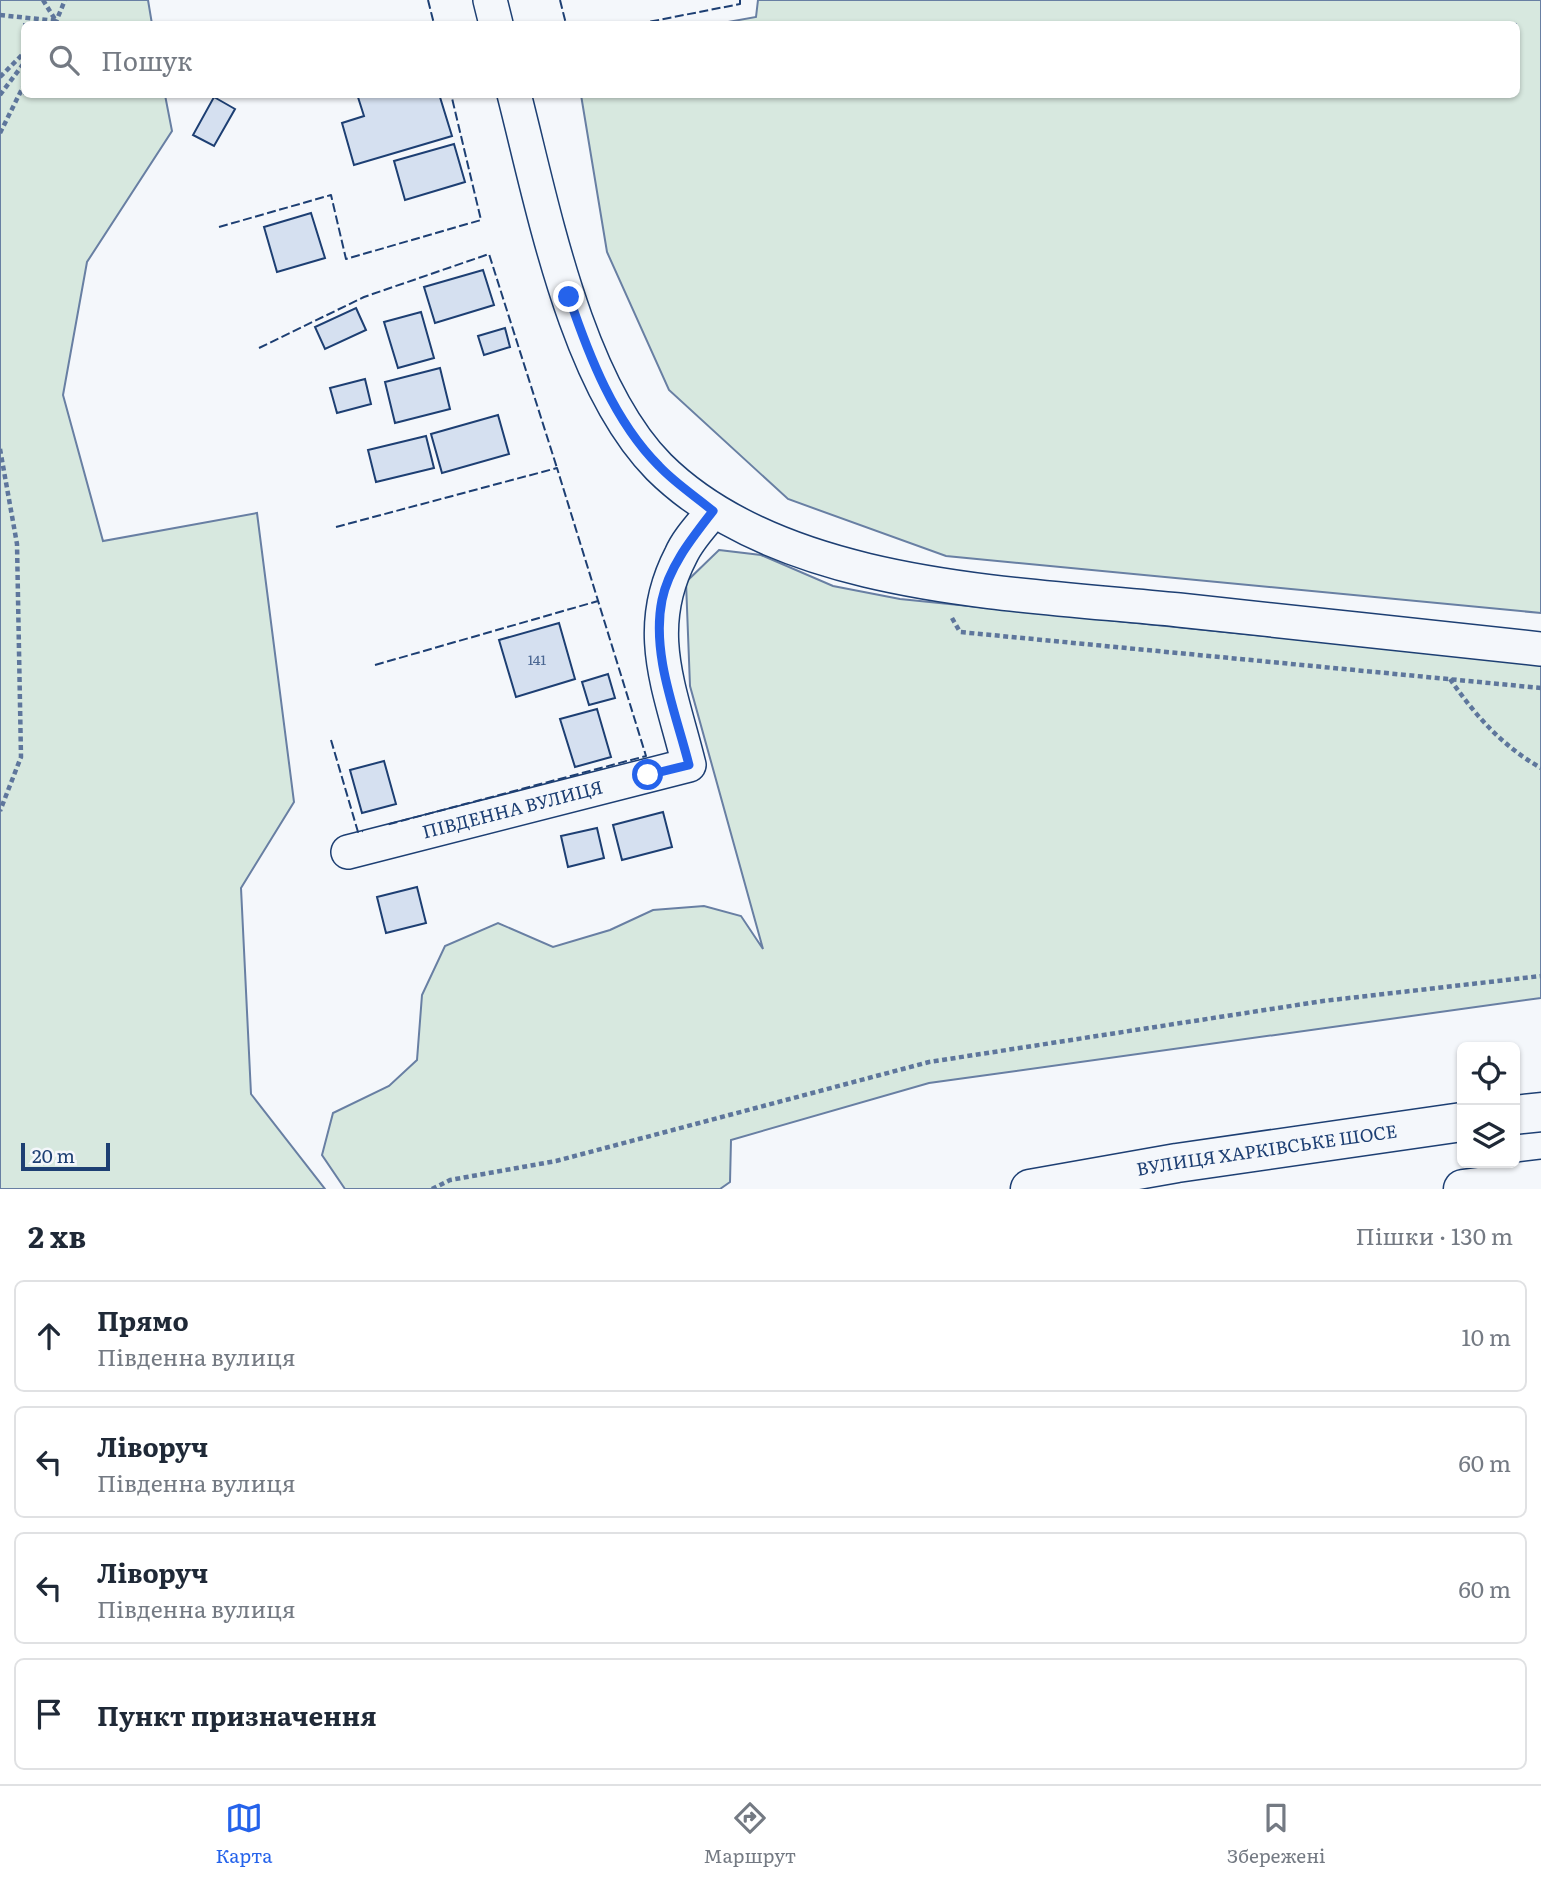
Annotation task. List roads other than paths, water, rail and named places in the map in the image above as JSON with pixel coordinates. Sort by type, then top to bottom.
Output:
[{"type":"highway","points":[[1520,1114],[1541,1112]]},
{"type":"highway","name":"ВУЛИЦЯ ХАРКІВСЬКЕ ШОСЕ","points":[[1030,1189],[1177,1163],[1457,1123]]},
{"type":"highway","points":[[1463,1189],[1541,1179]]},
{"type":"street","points":[[490,0],[495,21]]},
{"type":"street","points":[[515,98],[554,250],[590,359],[631,430],[658,466],[713,511],[793,549],[933,584],[1541,649]]},
{"type":"street","name":"ПІВДЕННА ВУЛИЦЯ","points":[[348,852],[689,765],[659,645],[662,599],[681,552],[713,511]]}]
